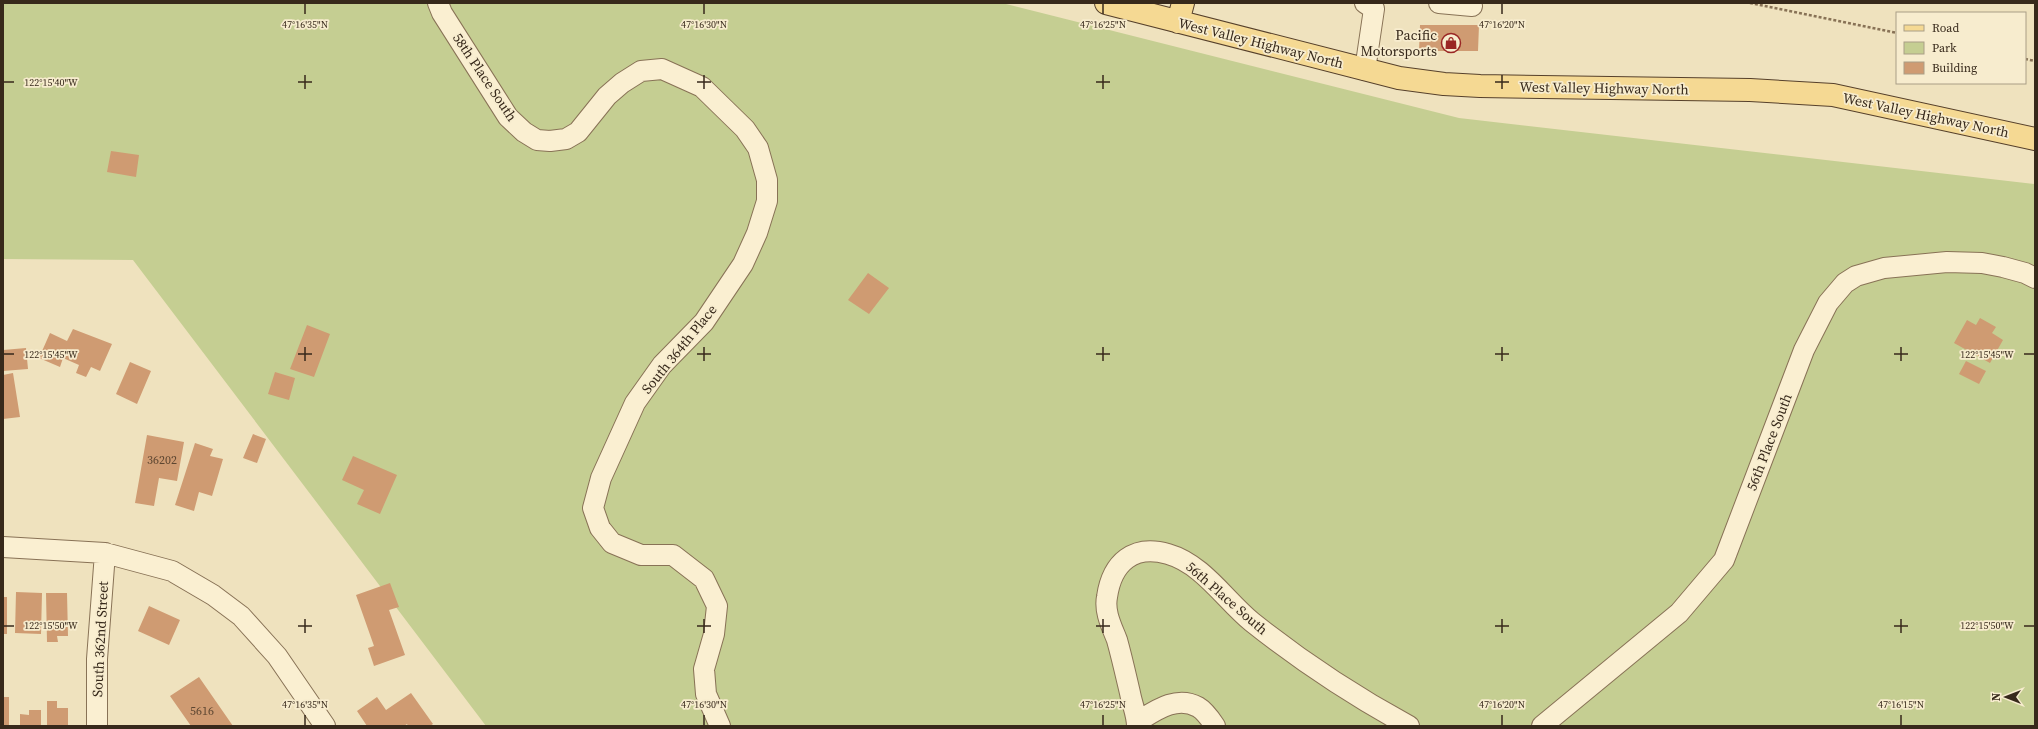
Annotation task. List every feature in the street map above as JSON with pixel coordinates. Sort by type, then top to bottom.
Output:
[{"type":"main road","name":"West Valley Highway North","points":[[1106,3],[1180,12],[1365,70],[1399,78],[1444,84],[1521,88],[1750,90],[1833,95],[2035,139]]},
{"type":"street","name":"58th Place South","points":[[438,3],[442,13],[508,117],[524,132],[537,140],[550,141],[566,139],[578,132],[607,96],[622,83],[641,72],[662,69],[702,87]]},
{"type":"street","points":[[1439,3],[1472,6]]},
{"type":"street","points":[[1365,70],[1373,5]]},
{"type":"street","name":"South 364th Place","points":[[702,87],[745,129],[758,148],[767,180],[767,201],[764,215],[743,264],[704,322],[662,365],[635,403],[601,478],[593,508],[600,528],[612,543],[641,555],[674,555],[704,580],[716,606],[714,634],[704,669],[706,694],[720,726]]},
{"type":"street","name":"56th Place South","points":[[1542,726],[1679,613],[1724,560],[1780,413],[1816,324],[1837,291],[1856,276],[1884,268],[1947,262],[1982,263],[2026,273],[2035,278]]},
{"type":"street","points":[[3,547],[105,553],[172,572],[213,595],[241,616],[277,656],[325,726]]},
{"type":"street","name":"56th Place South","points":[[1137,724],[1118,643],[1108,614],[1106,600],[1112,579],[1120,564],[1132,555],[1148,550],[1168,554],[1187,562],[1251,621],[1291,652],[1347,690],[1409,726]]},
{"type":"street","name":"South 362nd Street","points":[[97,726],[97,659],[105,553]]},
{"type":"street","points":[[1137,724],[1164,706],[1185,703],[1200,708],[1215,726]]},
{"type":"path","points":[[1750,3],[1896,33]]},
{"type":"green space","points":[[3,3],[1002,3],[1459,118],[2035,184],[2035,726],[486,726],[133,260],[3,259]]},
{"type":"building","points":[[1420,25],[1479,25],[1478,51],[1419,51]]},
{"type":"building","points":[[111,151],[139,155],[136,177],[107,172]]},
{"type":"building","points":[[868,273],[889,288],[869,314],[848,300]]},
{"type":"building","points":[[1980,318],[1996,327],[1992,333],[2003,340],[1990,363],[1954,343],[1967,320],[1976,325]]},
{"type":"building","points":[[307,325],[330,334],[314,377],[290,369]]},
{"type":"building","points":[[73,329],[112,344],[100,371],[91,367],[86,377],[76,373],[79,365],[63,358],[60,367],[39,358],[50,333],[67,341]]},
{"type":"building","points":[[26,348],[28,369],[3,371],[3,350]]},
{"type":"building","points":[[1966,361],[1986,371],[1979,384],[1959,374]]},
{"type":"building","points":[[130,362],[151,371],[137,404],[116,394]]},
{"type":"building","points":[[275,372],[295,378],[289,400],[268,394]]},
{"type":"building","points":[[13,373],[20,417],[3,419],[3,375]]},
{"type":"building","points":[[253,434],[266,439],[257,463],[243,458]]},
{"type":"building","points":[[147,435],[184,442],[177,481],[159,478],[154,506],[135,503]]},
{"type":"building","points":[[195,443],[213,449],[210,456],[223,459],[212,496],[199,492],[194,511],[175,505]]},
{"type":"building","points":[[353,456],[397,475],[380,514],[357,504],[364,490],[342,480]]},
{"type":"building","points":[[390,583],[399,607],[389,610],[405,655],[374,666],[368,648],[374,646],[356,595]]},
{"type":"building","points":[[16,592],[42,593],[41,634],[15,633]]},
{"type":"building","points":[[46,593],[67,593],[68,636],[57,636],[58,642],[47,642]]},
{"type":"building","points":[[3,597],[7,597],[7,634],[3,634]]},
{"type":"building","points":[[149,606],[180,620],[169,645],[138,631]]},
{"type":"building","points":[[199,677],[233,726],[191,726],[170,696]]},
{"type":"building","points":[[411,693],[433,724],[430,726],[408,726],[407,724],[404,726],[367,726],[357,711],[377,697],[386,710]]},
{"type":"building","points":[[3,697],[9,697],[9,726],[3,726]]},
{"type":"building","points":[[47,701],[57,701],[57,708],[68,708],[68,726],[47,726]]},
{"type":"building","points":[[29,710],[41,710],[41,726],[20,726],[20,714],[29,715]]},
{"type":"place","name":"Pacific Motorsports","points":[[1451,43]]}]
